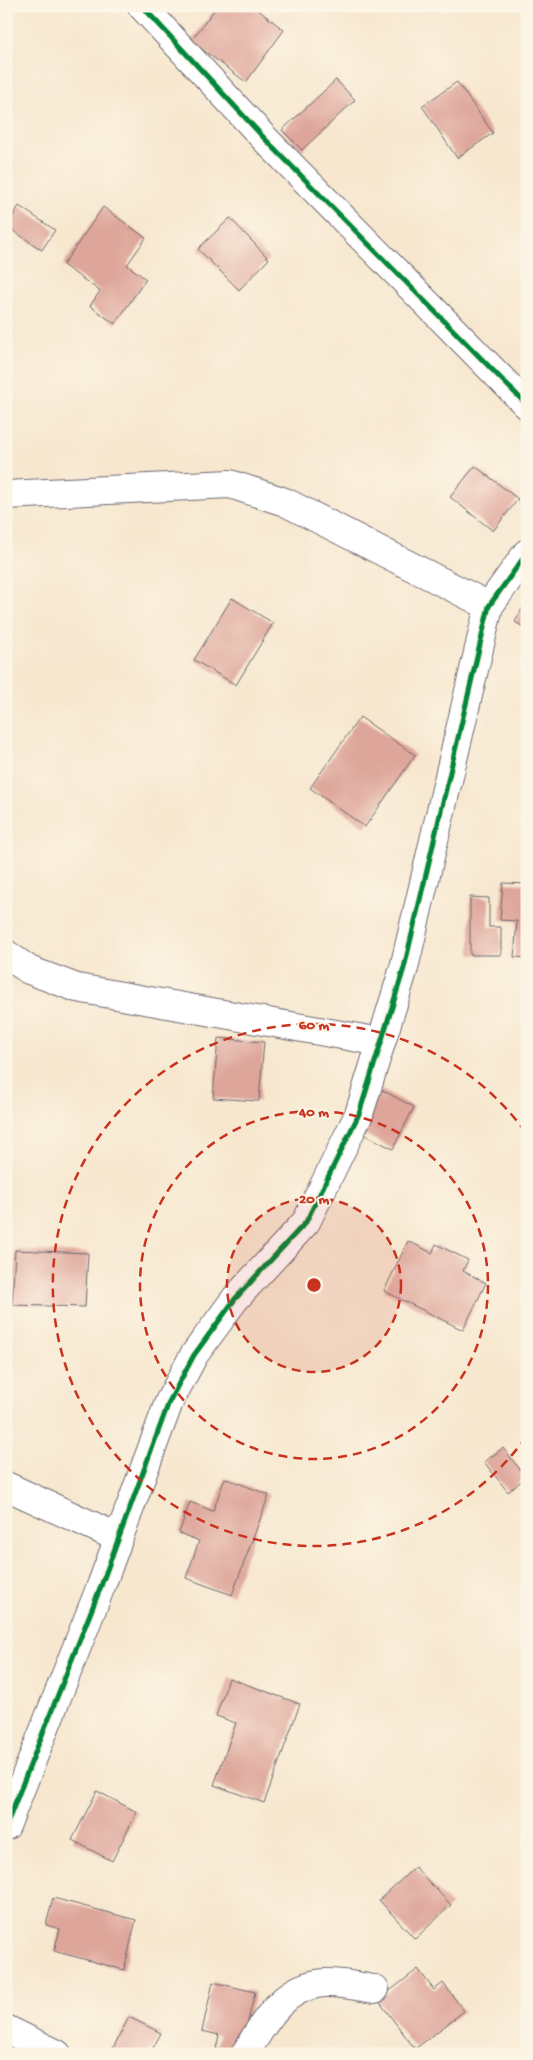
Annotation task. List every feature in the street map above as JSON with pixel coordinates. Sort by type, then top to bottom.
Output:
[{"type":"street","points":[[142,6],[265,139],[527,405]]},
{"type":"street","points":[[6,495],[230,484],[285,502],[489,606]]},
{"type":"street","points":[[6,1826],[119,1538],[169,1402],[194,1354],[235,1299],[306,1222],[359,1114],[404,968],[489,606],[527,553]]},
{"type":"street","points":[[6,954],[29,970],[77,988],[381,1042]]},
{"type":"street","points":[[6,1486],[119,1538]]},
{"type":"street","points":[[244,2054],[276,2006],[298,1990],[325,1983],[376,1989]]},
{"type":"street","points":[[6,2029],[57,2054]]},
{"type":"building","points":[[217,6],[253,6],[284,30],[246,82],[191,41]]},
{"type":"building","points":[[336,80],[355,100],[302,150],[282,130]]},
{"type":"building","points":[[457,82],[493,133],[457,158],[422,106]]},
{"type":"building","points":[[19,206],[55,230],[42,250],[6,226]]},
{"type":"building","points":[[103,207],[146,238],[127,265],[146,279],[115,324],[90,306],[100,291],[63,265]]},
{"type":"building","points":[[230,218],[269,259],[239,290],[198,249]]},
{"type":"building","points":[[475,466],[518,499],[493,531],[450,497]]},
{"type":"building","points":[[232,598],[273,623],[236,685],[194,660]]},
{"type":"building","points":[[527,600],[527,629],[515,622]]},
{"type":"building","points":[[360,717],[415,755],[365,827],[310,788]]},
{"type":"building","points":[[503,883],[527,884],[527,958],[514,957],[517,921],[500,920]]},
{"type":"building","points":[[470,897],[489,898],[489,927],[501,927],[501,955],[470,955]]},
{"type":"building","points":[[218,1038],[264,1042],[259,1101],[213,1098]]},
{"type":"building","points":[[380,1089],[414,1107],[393,1149],[358,1131]]},
{"type":"building","points":[[408,1241],[432,1253],[436,1244],[468,1260],[463,1271],[486,1283],[463,1330],[384,1291]]},
{"type":"building","points":[[15,1250],[88,1253],[85,1307],[12,1305]]},
{"type":"building","points":[[503,1448],[526,1477],[508,1492],[484,1462]]},
{"type":"building","points":[[225,1478],[269,1495],[232,1595],[186,1578],[199,1541],[179,1533],[190,1502],[213,1511]]},
{"type":"building","points":[[229,1678],[300,1704],[264,1803],[214,1785],[236,1723],[216,1716]]},
{"type":"building","points":[[97,1791],[137,1812],[112,1861],[72,1840]]},
{"type":"building","points":[[415,1867],[451,1905],[415,1939],[379,1900]]},
{"type":"building","points":[[53,1898],[136,1920],[124,1970],[54,1951],[60,1929],[46,1925]]},
{"type":"building","points":[[418,1969],[434,1990],[443,1983],[464,2011],[415,2049],[378,2000]]},
{"type":"building","points":[[213,1982],[255,1992],[240,2054],[216,2049],[219,2035],[202,2031]]},
{"type":"building","points":[[129,2017],[161,2033],[150,2054],[110,2054]]},
{"type":"cycle path","points":[[142,6],[265,139],[527,405]]},
{"type":"cycle path","points":[[6,1826],[101,1586],[169,1402],[194,1355],[235,1299],[306,1222],[359,1114],[404,968],[489,606],[527,553]]}]
